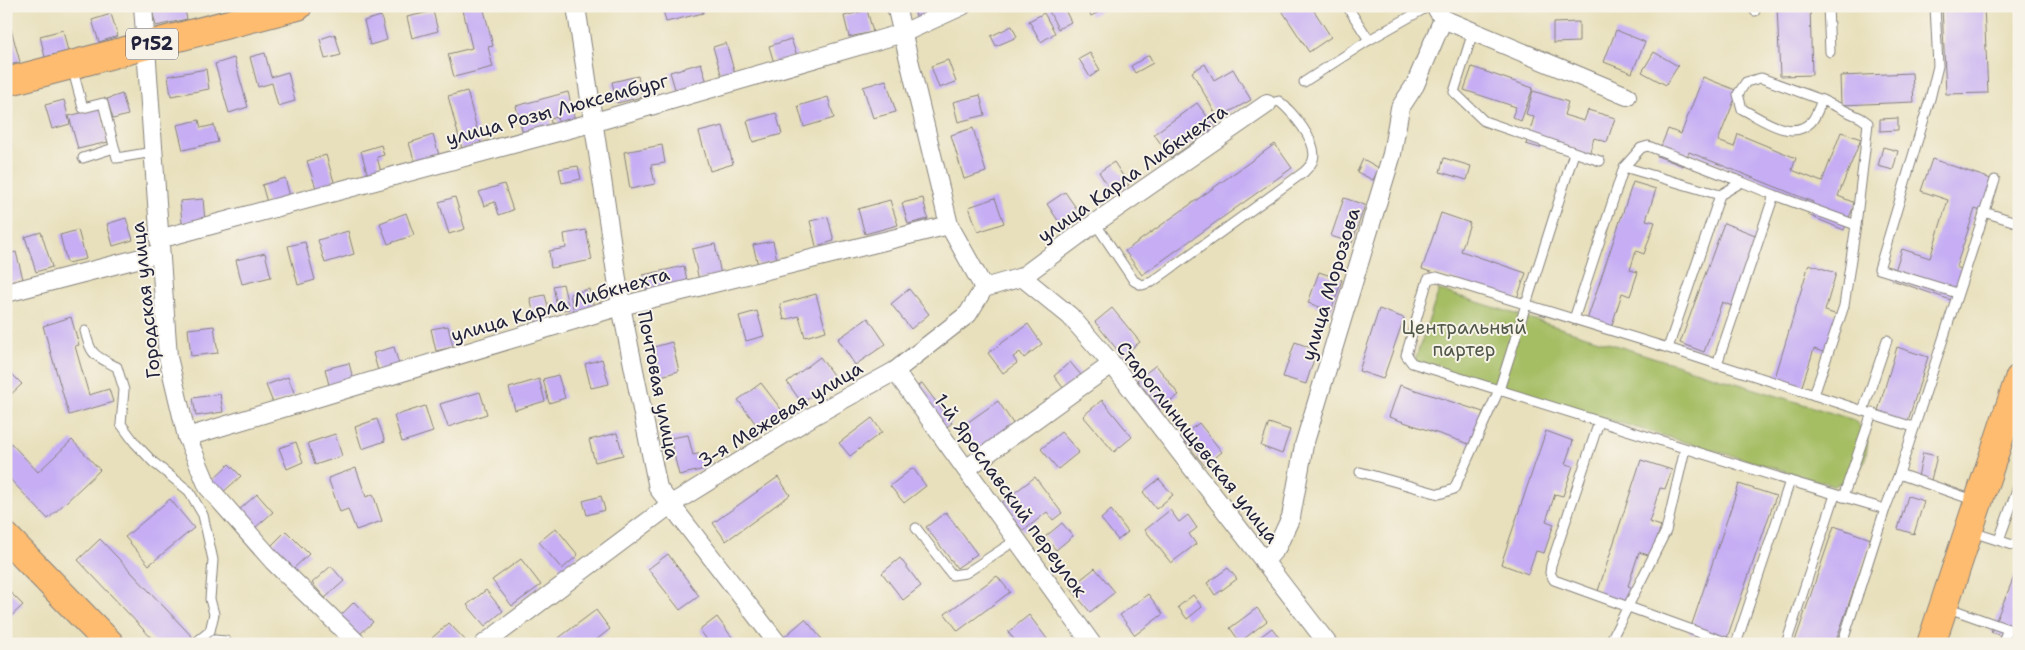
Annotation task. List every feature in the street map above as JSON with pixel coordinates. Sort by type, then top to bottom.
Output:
[{"type":"main road","name":"Р152","points":[[6,82],[298,6]]},
{"type":"main road","points":[[1931,644],[2017,393]]},
{"type":"main road","points":[[6,537],[110,644]]},
{"type":"street","name":"Городская улица","points":[[143,6],[168,358],[186,437],[208,487],[273,561],[358,644]]},
{"type":"street","name":"Почтовая улица","points":[[576,6],[595,122],[621,306],[658,488],[778,644]]},
{"type":"street","points":[[896,6],[949,225],[984,288],[1022,277]]},
{"type":"street","name":"улица Розы Люксембург","points":[[6,293],[160,246],[903,33],[962,6]]},
{"type":"street","points":[[1439,13],[1473,32],[1627,96]]},
{"type":"street","name":"улица Морозова","points":[[1264,562],[1277,547],[1292,518],[1304,445],[1392,154],[1400,108],[1416,85],[1439,13]]},
{"type":"street","name":"улица Карла Либкнехта","points":[[1022,277],[1267,104]]},
{"type":"street","name":"улица Карла Либкнехта","points":[[186,437],[621,306],[949,225]]},
{"type":"street","name":"Староглинищевская улица","points":[[1022,277],[1070,316],[1112,364],[1328,644]]},
{"type":"street","name":"3-я Межевая улица","points":[[484,644],[670,505],[813,416],[895,371],[968,314],[984,288]]},
{"type":"street","points":[[966,469],[1112,364]]},
{"type":"street","name":"1-й Ярославский переулок","points":[[895,371],[1092,644]]},
{"type":"lane","points":[[1347,6],[1369,40]]},
{"type":"lane","points":[[1304,82],[1369,40],[1428,6]]},
{"type":"lane","points":[[1828,6],[1830,52]]},
{"type":"lane","points":[[1935,6],[1938,66],[1930,99],[1879,269],[1958,293]]},
{"type":"lane","points":[[1473,32],[1454,92],[1484,121],[1600,161]]},
{"type":"lane","points":[[72,64],[83,108],[103,103],[117,158],[153,152]]},
{"type":"lane","points":[[1814,394],[1844,306],[1868,123],[1822,100],[1761,78],[1746,82],[1738,94],[1742,109],[1786,131],[1800,128],[1812,122],[1822,100]]},
{"type":"lane","points":[[1095,224],[1134,281],[1142,285],[1152,282],[1304,172],[1313,159],[1312,142],[1288,109],[1279,101],[1267,104]]},
{"type":"lane","points":[[1574,319],[1624,167],[1641,148],[1648,146],[1856,225]]},
{"type":"lane","points":[[83,158],[114,148]]},
{"type":"lane","points":[[1360,472],[1438,494],[1454,489],[1499,390],[1574,153]]},
{"type":"lane","points":[[1624,167],[1720,195]]},
{"type":"lane","points":[[1842,644],[1995,180]]},
{"type":"lane","points":[[1668,348],[1720,195],[1742,182]]},
{"type":"lane","points":[[1718,364],[1774,194]]},
{"type":"lane","points":[[1984,212],[2019,223]]},
{"type":"lane","points":[[1885,509],[1685,449],[1412,363],[1406,355],[1428,280],[1437,277],[1527,304],[1913,427]]},
{"type":"lane","points":[[85,331],[89,350],[117,367],[124,390],[121,424],[135,443],[153,462],[188,490],[203,515],[213,560],[210,599],[214,614],[210,631],[194,644]]},
{"type":"lane","points":[[1786,644],[1867,412],[1887,340]]},
{"type":"lane","points":[[1599,422],[1551,565],[1550,573],[1554,580],[1731,644]]},
{"type":"lane","points":[[1609,644],[1666,531],[1685,449]]},
{"type":"lane","points":[[1899,474],[1979,502]]},
{"type":"lane","points":[[1736,644],[1790,481]]},
{"type":"lane","points":[[1999,540],[2019,484]]},
{"type":"lane","points":[[916,528],[952,574],[966,573],[1016,540]]},
{"type":"lane","points":[[1969,531],[2019,547]]},
{"type":"lane","points":[[1944,606],[2019,633]]},
{"type":"lane","points":[[2002,644],[2008,629]]},
{"type":"lane","points":[[210,644],[214,640],[226,641],[228,644]]},
{"type":"green space","name":"Центральный партер","points":[[1439,290],[1854,420],[1867,434],[1867,446],[1863,463],[1857,474],[1852,478],[1833,485],[1414,363]]},
{"type":"building","points":[[151,6],[184,6],[187,19],[156,26]]},
{"type":"building","points":[[462,6],[483,6],[493,46],[488,47],[493,67],[454,77],[448,54],[472,48]]},
{"type":"building","points":[[662,6],[702,6],[703,13],[666,22]]},
{"type":"building","points":[[913,6],[940,6],[942,12],[917,20]]},
{"type":"building","points":[[1053,6],[1063,6],[1071,22],[1058,29],[1048,9]]},
{"type":"building","points":[[1086,6],[1110,6],[1091,16]]},
{"type":"building","points":[[1279,6],[1311,6],[1331,37],[1309,52]]},
{"type":"building","points":[[1777,6],[1810,6],[1812,75],[1780,76]]},
{"type":"building","points":[[1942,6],[1984,6],[1988,93],[1946,94]]},
{"type":"building","points":[[867,10],[873,32],[849,37],[844,16]]},
{"type":"building","points":[[433,11],[438,31],[412,38],[407,17]]},
{"type":"building","points":[[1044,13],[1055,33],[1041,42],[1029,21]]},
{"type":"building","points":[[111,14],[118,36],[99,42],[92,20]]},
{"type":"building","points":[[381,16],[387,40],[370,45],[364,21]]},
{"type":"building","points":[[9,22],[20,62],[6,66],[6,23]]},
{"type":"building","points":[[1579,22],[1579,42],[1553,43],[1553,23]]},
{"type":"building","points":[[1012,26],[1017,37],[996,46],[991,36]]},
{"type":"building","points":[[63,30],[68,52],[45,57],[40,36]]},
{"type":"building","points":[[1616,30],[1645,42],[1632,73],[1604,62]]},
{"type":"building","points":[[335,34],[341,55],[325,59],[320,39]]},
{"type":"building","points":[[791,39],[797,56],[774,63],[769,46]]},
{"type":"building","points":[[726,43],[735,74],[722,77],[713,47]]},
{"type":"building","points":[[1654,52],[1678,66],[1666,85],[1642,72]]},
{"type":"building","points":[[265,53],[271,77],[288,72],[295,101],[278,106],[272,83],[258,87],[250,57]]},
{"type":"building","points":[[1090,53],[1100,70],[1090,77],[1079,59]]},
{"type":"building","points":[[1149,55],[1153,63],[1135,73],[1131,66]]},
{"type":"building","points":[[234,58],[248,107],[229,113],[215,64]]},
{"type":"building","points":[[948,60],[956,82],[939,88],[931,66]]},
{"type":"building","points":[[701,63],[707,83],[676,92],[670,72]]},
{"type":"building","points":[[1205,64],[1214,80],[1233,69],[1251,100],[1218,118],[1192,72]]},
{"type":"building","points":[[1472,67],[1533,88],[1521,121],[1512,117],[1516,107],[1464,90]]},
{"type":"building","points":[[206,69],[209,89],[171,96],[168,76]]},
{"type":"building","points":[[1912,73],[1914,102],[1841,105],[1840,76]]},
{"type":"building","points":[[638,76],[642,97],[617,103],[612,82]]},
{"type":"building","points":[[1703,77],[1738,91],[1718,141],[1734,147],[1738,134],[1796,158],[1792,170],[1822,182],[1841,132],[1861,139],[1838,196],[1855,203],[1844,230],[1808,215],[1813,202],[1689,152],[1683,166],[1657,156],[1668,129],[1681,134]]},
{"type":"building","points":[[886,80],[896,112],[873,118],[863,87]]},
{"type":"building","points":[[467,91],[481,144],[462,149],[448,96]]},
{"type":"building","points":[[1533,91],[1568,102],[1564,115],[1584,121],[1588,110],[1615,118],[1607,142],[1594,138],[1587,161],[1569,155],[1570,152],[1541,143],[1540,148],[1526,144],[1534,117],[1526,114]]},
{"type":"building","points":[[568,92],[575,120],[559,124],[557,117],[550,119],[552,126],[523,134],[516,106]]},
{"type":"building","points":[[122,94],[128,115],[113,119],[107,99]]},
{"type":"building","points":[[980,95],[985,115],[958,122],[953,102]]},
{"type":"building","points":[[828,97],[834,118],[804,127],[798,106]]},
{"type":"building","points":[[64,100],[70,124],[52,129],[45,105]]},
{"type":"building","points":[[1197,103],[1215,127],[1171,158],[1154,134]]},
{"type":"building","points":[[100,108],[108,142],[78,149],[69,116]]},
{"type":"building","points":[[776,113],[782,134],[753,142],[747,121]]},
{"type":"building","points":[[1898,118],[1898,130],[1880,131],[1880,119]]},
{"type":"building","points":[[199,120],[201,128],[214,125],[218,142],[183,150],[177,125]]},
{"type":"building","points":[[723,126],[733,164],[710,171],[699,132]]},
{"type":"building","points":[[973,128],[986,172],[964,179],[951,135]]},
{"type":"building","points":[[6,129],[12,147],[6,148]]},
{"type":"building","points":[[433,135],[439,155],[415,163],[409,143]]},
{"type":"building","points":[[1275,144],[1292,168],[1142,275],[1125,251]]},
{"type":"building","points":[[381,145],[384,155],[377,157],[381,172],[368,176],[361,151]]},
{"type":"building","points":[[662,145],[665,163],[651,165],[655,184],[630,189],[624,152]]},
{"type":"building","points":[[1883,147],[1898,151],[1893,170],[1878,166]]},
{"type":"building","points":[[326,155],[335,185],[317,191],[307,161]]},
{"type":"building","points":[[1444,158],[1471,166],[1467,180],[1440,172]]},
{"type":"building","points":[[1363,159],[1379,168],[1373,180],[1357,172]]},
{"type":"building","points":[[1932,159],[1997,181],[1986,213],[1975,209],[1956,267],[1967,271],[1957,302],[1892,280],[1902,249],[1930,258],[1948,200],[1921,191]]},
{"type":"building","points":[[1114,162],[1129,185],[1113,194],[1099,172]]},
{"type":"building","points":[[578,166],[581,179],[562,183],[559,169]]},
{"type":"building","points":[[285,178],[291,200],[268,206],[262,185]]},
{"type":"building","points":[[1633,182],[1656,189],[1646,220],[1655,222],[1644,254],[1636,251],[1630,270],[1638,272],[1630,296],[1622,293],[1611,328],[1587,320]]},
{"type":"building","points":[[504,184],[513,210],[499,215],[495,202],[484,206],[479,192]]},
{"type":"building","points":[[1065,192],[1081,215],[1063,228],[1047,204]]},
{"type":"building","points":[[455,197],[465,229],[449,234],[439,202]]},
{"type":"building","points":[[923,198],[928,219],[908,224],[902,203]]},
{"type":"building","points":[[995,198],[1004,223],[978,232],[969,207]]},
{"type":"building","points":[[1344,198],[1365,205],[1352,243],[1331,236]]},
{"type":"building","points":[[203,199],[205,221],[182,223],[180,201]]},
{"type":"building","points":[[890,200],[898,225],[865,234],[858,209]]},
{"type":"building","points":[[406,213],[414,235],[388,244],[380,223]]},
{"type":"building","points":[[1441,213],[1470,223],[1461,251],[1526,273],[1516,301],[1422,269]]},
{"type":"building","points":[[828,217],[834,241],[816,246],[810,221]]},
{"type":"building","points":[[126,218],[133,240],[113,246],[107,224]]},
{"type":"building","points":[[1724,223],[1758,236],[1732,306],[1722,302],[1704,352],[1680,343]]},
{"type":"building","points":[[78,230],[86,259],[67,263],[60,235]]},
{"type":"building","points":[[586,230],[592,260],[551,268],[549,251],[566,248],[564,234]]},
{"type":"building","points":[[348,231],[354,254],[325,263],[318,240]]},
{"type":"building","points":[[41,232],[52,267],[36,272],[25,237]]},
{"type":"building","points":[[773,241],[777,260],[758,265],[753,245]]},
{"type":"building","points":[[305,242],[315,280],[298,285],[288,246]]},
{"type":"building","points":[[715,244],[721,275],[699,280],[692,249]]},
{"type":"building","points":[[16,252],[23,279],[6,283],[6,255]]},
{"type":"building","points":[[265,253],[271,277],[242,284],[236,260]]},
{"type":"building","points":[[1809,264],[1836,273],[1825,311],[1838,315],[1826,353],[1814,349],[1801,389],[1774,381]]},
{"type":"building","points":[[684,266],[689,290],[648,299],[643,275]]},
{"type":"building","points":[[1319,272],[1342,280],[1331,311],[1308,303]]},
{"type":"building","points":[[563,284],[569,309],[558,311],[553,286]]},
{"type":"building","points":[[589,289],[595,311],[575,316],[570,294]]},
{"type":"building","points":[[909,289],[929,314],[911,329],[891,304]]},
{"type":"building","points":[[816,294],[826,331],[805,337],[799,316],[784,320],[780,304]]},
{"type":"building","points":[[545,295],[552,323],[537,327],[530,298]]},
{"type":"building","points":[[1112,308],[1140,342],[1122,356],[1095,322]]},
{"type":"building","points":[[1379,309],[1404,318],[1383,379],[1359,371]]},
{"type":"building","points":[[757,311],[764,336],[746,341],[739,316]]},
{"type":"building","points":[[71,317],[79,345],[75,346],[89,395],[109,389],[113,402],[69,415],[43,326]]},
{"type":"building","points":[[868,318],[886,344],[855,365],[838,339]]},
{"type":"building","points":[[1028,324],[1042,344],[1024,358],[1020,352],[1013,357],[1017,363],[1003,373],[988,353]]},
{"type":"building","points":[[214,326],[218,353],[191,356],[188,329]]},
{"type":"building","points":[[448,326],[453,347],[436,351],[431,329]]},
{"type":"building","points":[[672,342],[679,371],[661,376],[654,347]]},
{"type":"building","points":[[1295,342],[1317,350],[1306,384],[1283,377]]},
{"type":"building","points":[[394,347],[400,368],[379,374],[373,353]]},
{"type":"building","points":[[1897,347],[1928,357],[1907,424],[1877,414]]},
{"type":"building","points":[[820,357],[836,379],[802,403],[787,382]]},
{"type":"building","points":[[602,359],[609,384],[591,388],[585,364]]},
{"type":"building","points":[[1070,362],[1081,375],[1064,389],[1054,376]]},
{"type":"building","points":[[349,363],[353,379],[329,385],[325,369]]},
{"type":"building","points":[[1156,365],[1179,395],[1160,409],[1137,380]]},
{"type":"building","points":[[6,368],[22,384],[6,399]]},
{"type":"building","points":[[558,375],[565,398],[549,403],[543,379]]},
{"type":"building","points":[[288,377],[295,395],[273,403],[266,385]]},
{"type":"building","points":[[539,379],[545,401],[515,410],[509,388]]},
{"type":"building","points":[[761,383],[784,413],[761,431],[738,400]]},
{"type":"building","points":[[922,383],[952,423],[939,433],[909,392]]},
{"type":"building","points":[[1400,385],[1483,412],[1472,445],[1389,417]]},
{"type":"building","points":[[480,392],[487,414],[448,427],[440,404]]},
{"type":"building","points":[[220,394],[223,412],[196,416],[193,398]]},
{"type":"building","points":[[1102,400],[1132,437],[1114,452],[1083,416]]},
{"type":"building","points":[[998,401],[1016,428],[979,453],[961,427]]},
{"type":"building","points":[[425,406],[433,432],[402,442],[394,416]]},
{"type":"building","points":[[872,418],[882,432],[850,456],[839,443]]},
{"type":"building","points":[[377,419],[385,441],[362,449],[355,427]]},
{"type":"building","points":[[1199,423],[1222,452],[1205,466],[1181,437]]},
{"type":"building","points":[[1269,423],[1290,430],[1282,454],[1261,446]]},
{"type":"building","points":[[1546,431],[1573,441],[1565,464],[1573,466],[1563,496],[1555,494],[1546,521],[1554,524],[1544,553],[1536,551],[1528,574],[1501,564]]},
{"type":"building","points":[[1061,432],[1079,452],[1058,469],[1041,449]]},
{"type":"building","points":[[617,433],[623,455],[595,462],[589,440]]},
{"type":"building","points":[[335,434],[342,456],[315,465],[308,443]]},
{"type":"building","points":[[688,435],[693,455],[706,452],[709,468],[679,475],[670,438]]},
{"type":"building","points":[[6,438],[38,472],[72,440],[100,470],[48,519],[6,475]]},
{"type":"building","points":[[296,442],[303,462],[287,469],[279,448]]},
{"type":"building","points":[[1923,453],[1937,456],[1931,480],[1918,477]]},
{"type":"building","points":[[1641,460],[1672,470],[1665,489],[1660,488],[1649,522],[1661,526],[1651,556],[1639,552],[1628,586],[1633,588],[1627,607],[1596,597]]},
{"type":"building","points":[[229,464],[241,476],[221,494],[210,482]]},
{"type":"building","points":[[356,468],[366,497],[373,494],[382,521],[356,530],[348,509],[340,512],[328,478]]},
{"type":"building","points":[[913,468],[926,486],[904,503],[890,486]]},
{"type":"building","points":[[778,477],[790,495],[726,541],[713,523]]},
{"type":"building","points":[[1035,477],[1062,513],[1053,520],[1047,512],[1023,531],[1001,503]]},
{"type":"building","points":[[1159,479],[1173,495],[1156,509],[1143,492]]},
{"type":"building","points":[[1739,484],[1776,496],[1725,644],[1689,633]]},
{"type":"building","points":[[257,494],[273,512],[255,528],[239,510]]},
{"type":"building","points":[[601,496],[605,510],[587,515],[583,501]]},
{"type":"building","points":[[1908,496],[1924,501],[1914,534],[1898,529]]},
{"type":"building","points":[[170,499],[194,528],[149,565],[125,537]]},
{"type":"building","points":[[1111,510],[1128,532],[1118,540],[1101,519]]},
{"type":"building","points":[[1170,510],[1179,522],[1188,515],[1197,528],[1189,534],[1196,544],[1171,563],[1145,530]]},
{"type":"building","points":[[946,512],[977,554],[957,568],[926,527]]},
{"type":"building","points":[[1062,523],[1073,536],[1056,550],[1045,537]]},
{"type":"building","points":[[1834,526],[1871,539],[1835,644],[1794,644]]},
{"type":"building","points":[[556,528],[578,555],[562,569],[539,542]]},
{"type":"building","points":[[286,531],[309,554],[294,568],[271,546]]},
{"type":"building","points":[[100,539],[199,644],[157,644],[78,560]]},
{"type":"building","points":[[668,554],[699,596],[680,610],[648,569]]},
{"type":"building","points":[[900,558],[921,586],[903,600],[882,573]]},
{"type":"building","points":[[521,559],[541,585],[512,606],[492,580]]},
{"type":"building","points":[[2019,565],[2019,643],[1991,632]]},
{"type":"building","points":[[331,566],[344,581],[325,598],[312,583]]},
{"type":"building","points":[[1095,568],[1115,592],[1090,612],[1070,588]]},
{"type":"building","points":[[1228,568],[1237,579],[1215,595],[1207,583]]},
{"type":"building","points":[[997,576],[1010,592],[958,631],[945,614]]},
{"type":"building","points":[[6,588],[23,605],[6,621]]},
{"type":"building","points":[[486,590],[503,611],[485,626],[467,605]]},
{"type":"building","points":[[1148,594],[1163,614],[1135,635],[1120,615]]},
{"type":"building","points":[[1193,595],[1202,607],[1187,619],[1178,607]]},
{"type":"building","points":[[354,602],[373,622],[357,637],[338,618]]},
{"type":"building","points":[[1257,608],[1267,621],[1240,642],[1230,628]]},
{"type":"building","points":[[596,610],[610,629],[591,644],[559,644],[556,640]]},
{"type":"building","points":[[1029,615],[1051,644],[1018,644],[1008,632]]},
{"type":"building","points":[[717,617],[737,644],[710,644],[700,630]]},
{"type":"building","points":[[805,619],[826,644],[788,644],[783,638]]},
{"type":"building","points":[[449,623],[467,642],[465,644],[437,644],[432,638]]},
{"type":"building","points":[[1272,628],[1284,644],[1251,644]]}]
